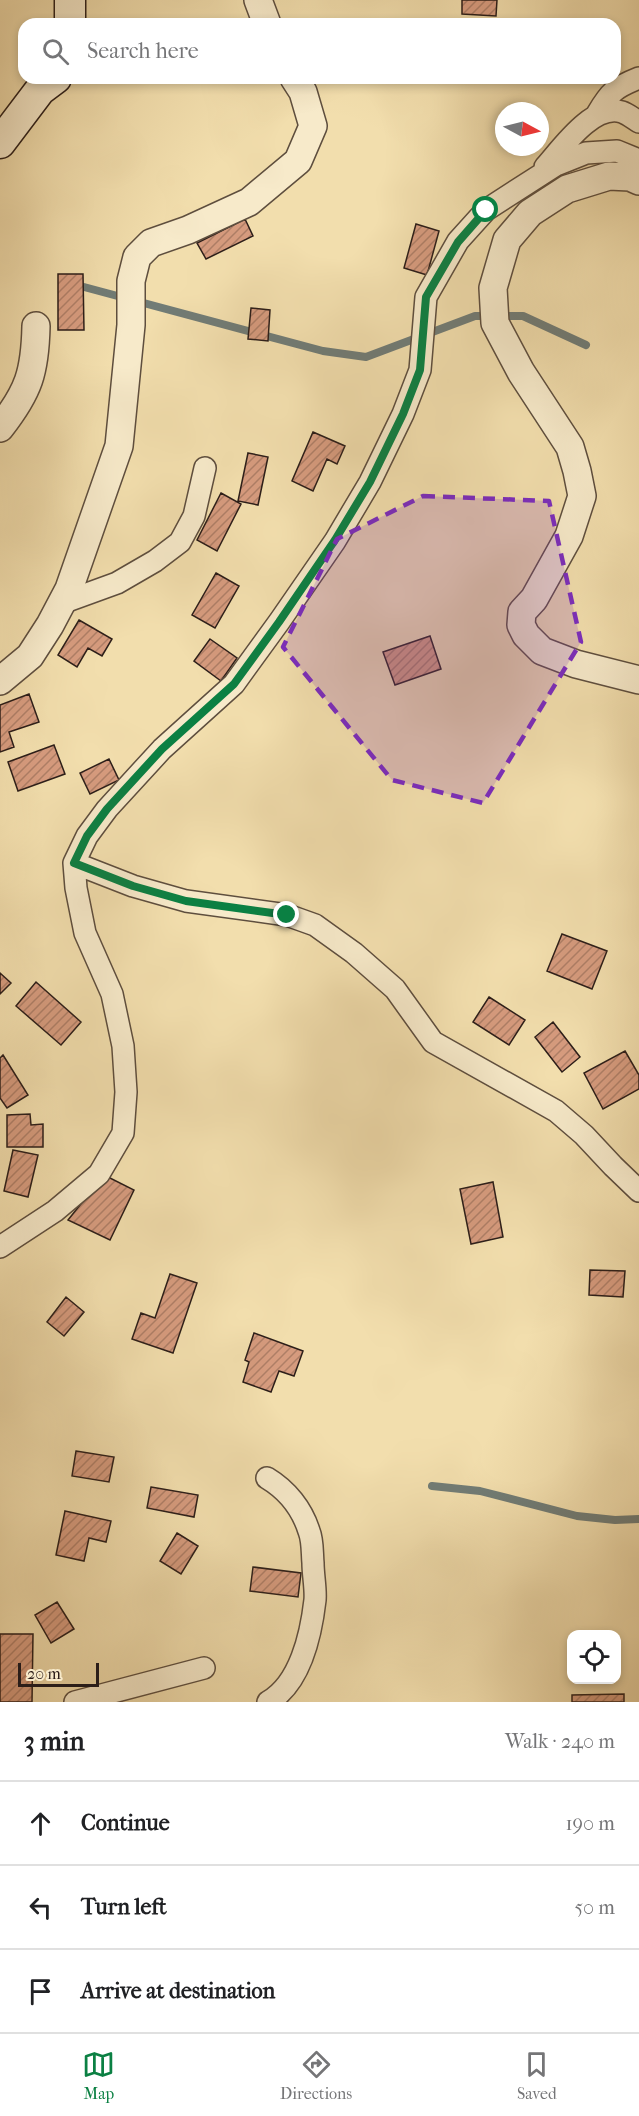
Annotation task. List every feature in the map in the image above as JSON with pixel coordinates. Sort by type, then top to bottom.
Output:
[{"type":"main road","points":[[70,0],[70,18]]},
{"type":"main road","points":[[0,144],[40,90],[48,84]]},
{"type":"street","points":[[258,0],[265,18]]},
{"type":"street","points":[[535,179],[571,138],[597,114],[609,93],[639,78]]},
{"type":"street","points":[[0,681],[30,656],[62,603],[69,589],[119,446],[131,325],[131,281],[137,257],[151,243],[188,230],[249,202],[298,161],[313,126],[303,92],[298,84]]},
{"type":"street","points":[[597,114],[610,111],[623,112],[639,122]]},
{"type":"street","points":[[0,1247],[55,1210],[99,1174],[123,1133],[126,1092],[123,1046],[112,994],[85,933],[74,863],[87,836],[107,809],[162,749],[234,684],[329,550],[370,482],[403,414],[420,370],[426,297],[458,242],[486,210],[556,165],[586,153],[617,151],[637,176]]},
{"type":"street","points":[[637,176],[609,176],[567,189],[530,213],[507,240],[493,288],[495,323],[521,372],[570,447],[578,471],[582,496],[569,536],[534,599],[522,612],[520,625],[526,635],[542,651],[576,664],[639,680]]},
{"type":"street","points":[[0,428],[30,381],[35,356],[36,326]]},
{"type":"street","points":[[62,603],[117,583],[155,561],[180,542],[194,516],[205,468]]},
{"type":"street","points":[[74,863],[133,886],[186,901],[287,915],[315,925],[354,953],[395,989],[433,1042],[556,1111],[584,1134],[639,1191]]},
{"type":"street","points":[[267,1478],[282,1487],[293,1501],[310,1533],[315,1599],[308,1640],[293,1678],[268,1702]]},
{"type":"street","points":[[75,1702],[204,1668]]},
{"type":"highlighted area","points":[[423,496],[549,501],[581,642],[483,803],[392,780],[283,647],[337,539]]},
{"type":"building","points":[[462,0],[497,0],[496,16],[462,14]]},
{"type":"building","points":[[245,219],[253,236],[206,259],[197,243]]},
{"type":"building","points":[[416,224],[439,231],[427,275],[404,268]]},
{"type":"building","points":[[58,274],[83,274],[84,330],[58,330]]},
{"type":"building","points":[[251,308],[270,310],[268,341],[248,339]]},
{"type":"building","points":[[313,432],[345,446],[337,464],[327,459],[313,491],[292,481]]},
{"type":"building","points":[[248,453],[268,457],[258,505],[238,501]]},
{"type":"building","points":[[221,493],[241,504],[217,551],[197,540]]},
{"type":"building","points":[[216,573],[239,586],[215,628],[192,615]]},
{"type":"building","points":[[79,620],[112,639],[102,656],[88,648],[77,667],[58,655]]},
{"type":"building","points":[[430,636],[441,669],[395,685],[383,652]]},
{"type":"building","points":[[210,639],[237,658],[221,681],[194,661]]},
{"type":"building","points":[[29,694],[39,722],[9,732],[14,747],[0,752],[0,705]]},
{"type":"building","points":[[54,745],[65,774],[18,791],[8,762]]},
{"type":"building","points":[[109,759],[119,780],[90,794],[80,773]]},
{"type":"building","points":[[562,934],[607,951],[592,989],[547,971]]},
{"type":"building","points":[[0,973],[11,983],[0,994]]},
{"type":"building","points":[[36,982],[81,1022],[61,1045],[16,1006]]},
{"type":"building","points":[[489,997],[525,1020],[509,1045],[473,1022]]},
{"type":"building","points":[[553,1022],[580,1057],[562,1072],[535,1037]]},
{"type":"building","points":[[625,1051],[639,1075],[639,1089],[603,1109],[584,1073]]},
{"type":"building","points":[[3,1055],[28,1095],[7,1108],[0,1098],[0,1058]]},
{"type":"building","points":[[30,1114],[31,1125],[43,1124],[43,1147],[7,1147],[7,1115]]},
{"type":"building","points":[[13,1150],[38,1155],[28,1197],[4,1191]]},
{"type":"building","points":[[104,1175],[134,1190],[110,1240],[68,1220]]},
{"type":"building","points":[[493,1182],[503,1237],[471,1244],[460,1189]]},
{"type":"building","points":[[590,1270],[625,1271],[623,1297],[589,1295]]},
{"type":"building","points":[[170,1274],[197,1283],[173,1353],[132,1339],[141,1313],[155,1318]]},
{"type":"building","points":[[66,1297],[84,1312],[64,1336],[47,1322]]},
{"type":"building","points":[[254,1333],[303,1351],[294,1376],[279,1371],[271,1392],[243,1382],[249,1362],[245,1360]]},
{"type":"building","points":[[76,1451],[114,1457],[109,1482],[72,1476]]},
{"type":"building","points":[[151,1487],[198,1495],[194,1517],[147,1508]]},
{"type":"building","points":[[65,1511],[111,1521],[106,1542],[89,1538],[84,1561],[56,1555]]},
{"type":"building","points":[[177,1533],[198,1546],[181,1574],[160,1561]]},
{"type":"building","points":[[253,1567],[301,1573],[298,1597],[250,1591]]},
{"type":"building","points":[[57,1602],[74,1629],[51,1643],[35,1615]]},
{"type":"building","points":[[0,1634],[33,1634],[32,1702],[0,1702]]},
{"type":"building","points":[[624,1694],[624,1702],[572,1702],[572,1695]]},
{"type":"waterway","points":[[84,287],[323,351],[366,357],[475,316],[523,316],[586,345]]},
{"type":"waterway","points":[[432,1486],[480,1491],[577,1516],[615,1520],[639,1519]]},
{"type":"route","points":[[287,915],[186,901],[133,886],[74,863],[87,836],[107,809],[162,749],[234,684],[335,540],[370,482],[403,414],[420,370],[426,297],[458,242],[486,210]]}]
